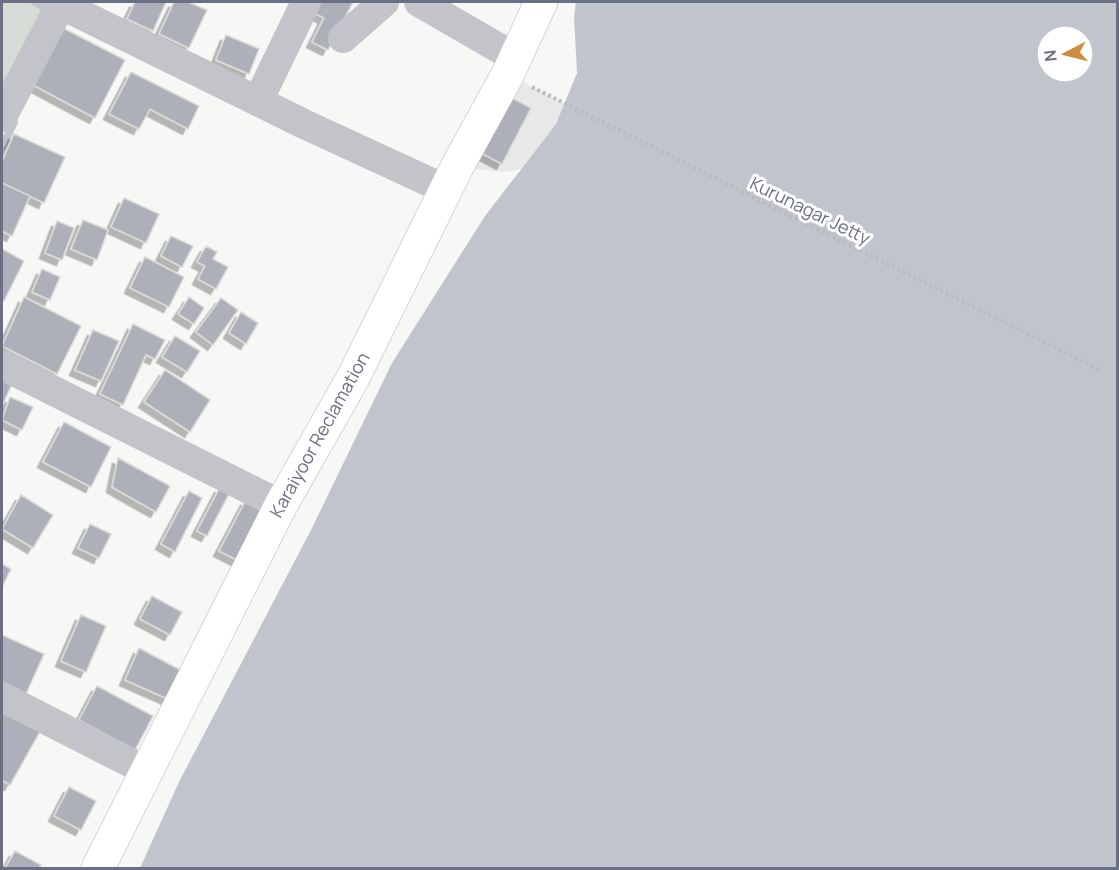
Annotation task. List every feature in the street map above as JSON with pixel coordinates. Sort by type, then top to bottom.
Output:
[{"type":"main road","name":"Karaiyoor Reclamation","points":[[98,868],[281,505],[353,378],[458,165],[512,66],[541,2]]},
{"type":"street","points":[[258,101],[306,2]]},
{"type":"street","points":[[343,38],[384,2]]},
{"type":"street","points":[[419,2],[512,66]]},
{"type":"street","points":[[2,117],[58,3],[447,190]]},
{"type":"street","points":[[2,365],[281,505]]},
{"type":"street","points":[[2,697],[147,771]]},
{"type":"path","name":"Kurunagar Jetty","points":[[512,66],[1101,370]]},
{"type":"shaded area","points":[[2,2],[56,2],[2,117]]},
{"type":"shaded area","points":[[576,2],[1117,2],[1117,868],[140,868],[179,782],[312,528],[392,363],[485,216],[556,124],[577,73],[574,17]]},
{"type":"shaded area","points":[[508,74],[565,104],[556,124],[521,169],[505,172],[473,169]]},
{"type":"building","points":[[135,2],[166,2],[153,31],[127,19]]},
{"type":"building","points":[[174,2],[188,2],[207,10],[189,48],[159,34]]},
{"type":"building","points":[[316,2],[353,2],[328,50],[312,42],[324,18],[311,11]]},
{"type":"building","points":[[63,28],[125,60],[95,118],[33,85]]},
{"type":"building","points":[[226,35],[259,49],[249,74],[216,60]]},
{"type":"building","points":[[131,72],[199,106],[188,129],[150,109],[139,129],[109,114]]},
{"type":"building","points":[[510,97],[531,108],[502,164],[481,153]]},
{"type":"building","points":[[14,134],[65,157],[44,203],[2,183],[2,162]]},
{"type":"building","points":[[2,183],[30,196],[12,236],[2,231]]},
{"type":"building","points":[[124,198],[159,214],[146,243],[111,227]]},
{"type":"building","points":[[83,220],[108,230],[97,260],[71,249]]},
{"type":"building","points":[[57,221],[74,228],[62,260],[45,253]]},
{"type":"building","points":[[171,236],[193,246],[182,267],[161,256]]},
{"type":"building","points":[[206,246],[217,252],[213,259],[228,267],[216,289],[198,279],[205,266],[197,262]]},
{"type":"building","points":[[2,249],[24,261],[4,301],[2,300]]},
{"type":"building","points":[[145,257],[184,277],[169,307],[130,288]]},
{"type":"building","points":[[42,269],[60,277],[50,300],[32,292]]},
{"type":"building","points":[[24,297],[81,326],[57,374],[2,346]]},
{"type":"building","points":[[189,297],[204,308],[194,324],[178,314]]},
{"type":"building","points":[[221,298],[238,310],[213,345],[196,332]]},
{"type":"building","points":[[241,312],[258,323],[246,344],[229,333]]},
{"type":"building","points":[[133,324],[165,340],[155,359],[146,355],[123,405],[100,394]]},
{"type":"building","points":[[93,330],[119,341],[101,381],[75,370]]},
{"type":"building","points":[[175,336],[200,351],[187,372],[162,357]]},
{"type":"building","points":[[165,370],[210,400],[190,432],[144,402]]},
{"type":"building","points":[[2,379],[12,384],[2,406]]},
{"type":"building","points":[[10,397],[33,407],[22,430],[2,420]]},
{"type":"building","points":[[64,422],[111,447],[91,487],[43,462]]},
{"type":"building","points":[[118,458],[170,486],[156,512],[112,487]]},
{"type":"building","points":[[220,487],[230,492],[207,536],[197,531]]},
{"type":"building","points":[[189,491],[202,498],[175,552],[161,544]]},
{"type":"building","points":[[21,495],[53,515],[33,548],[2,529]]},
{"type":"building","points":[[246,500],[266,510],[239,561],[219,551]]},
{"type":"building","points":[[90,524],[111,534],[99,558],[78,548]]},
{"type":"building","points":[[2,564],[11,569],[2,587]]},
{"type":"building","points":[[152,596],[182,612],[170,635],[140,619]]},
{"type":"building","points":[[81,615],[106,626],[86,672],[61,661]]},
{"type":"building","points":[[2,635],[44,654],[26,694],[2,682]]},
{"type":"building","points":[[139,648],[182,671],[168,699],[125,680]]},
{"type":"building","points":[[97,686],[153,716],[135,750],[79,720]]},
{"type":"building","points":[[2,704],[42,728],[10,785],[2,780]]},
{"type":"building","points":[[69,787],[96,801],[81,830],[54,816]]},
{"type":"building","points":[[15,851],[41,865],[39,868],[5,868]]},
{"type":"waterway","points":[[35,2],[50,10]]},
{"type":"waterway","points":[[2,147],[14,122]]}]
